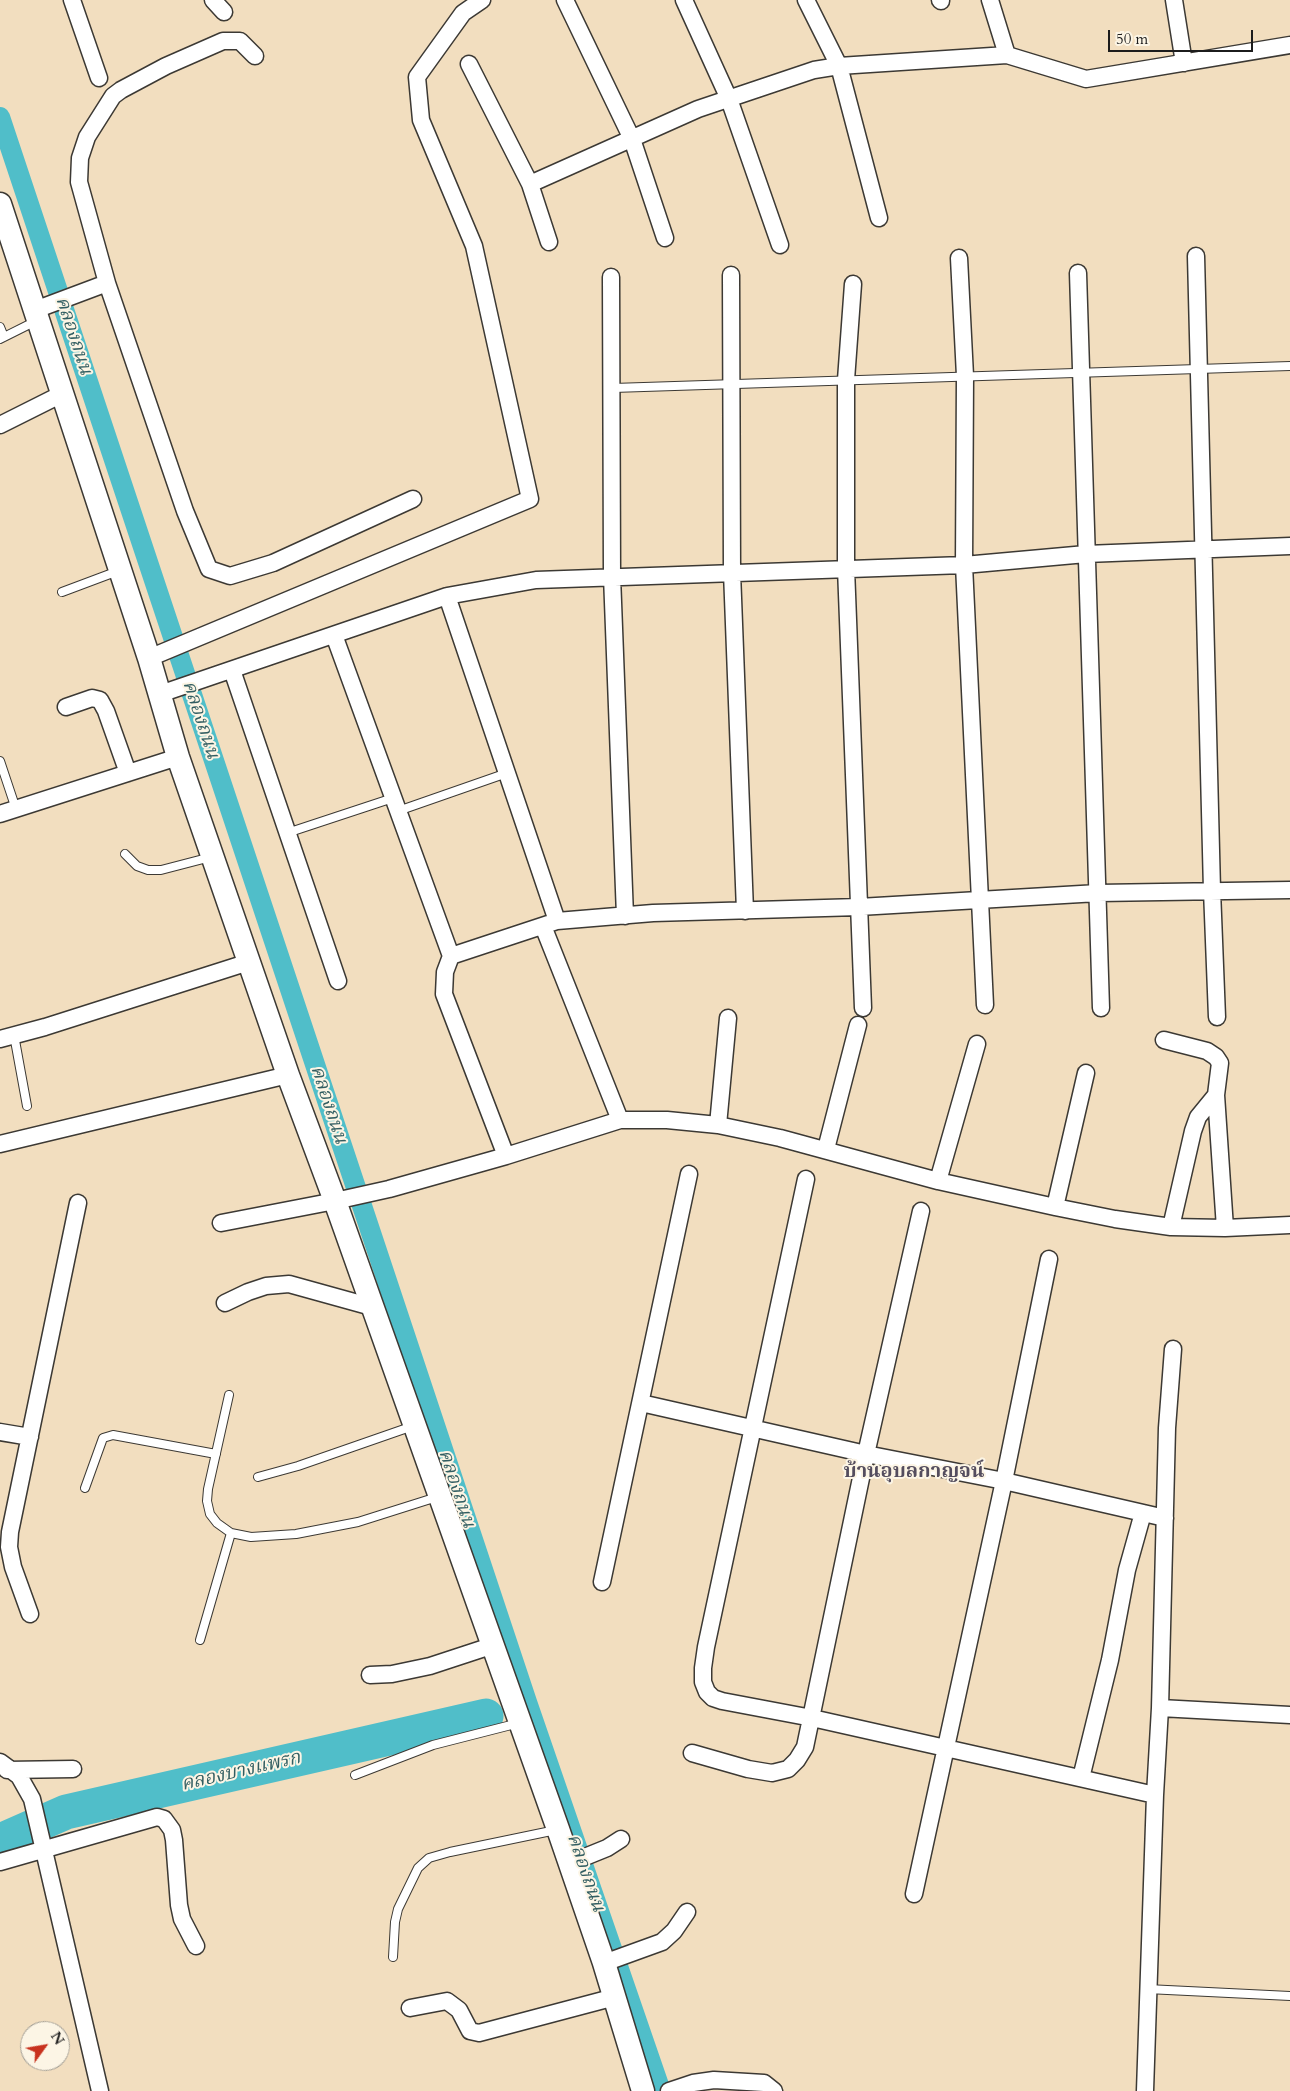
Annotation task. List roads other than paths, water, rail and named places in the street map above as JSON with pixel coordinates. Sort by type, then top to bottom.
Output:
[{"type":"street","points":[[72,0],[99,78]]},
{"type":"street","points":[[149,657],[530,499],[474,246],[420,120],[417,77],[463,13],[482,0]]},
{"type":"street","points":[[565,0],[632,139],[665,238]]},
{"type":"street","points":[[684,0],[729,99],[780,245]]},
{"type":"street","points":[[806,0],[839,66],[879,218]]},
{"type":"street","points":[[990,0],[1007,55]]},
{"type":"street","points":[[1174,0],[1184,63]]},
{"type":"street","points":[[256,56],[240,41],[223,41],[166,66],[128,86],[113,96],[108,102],[85,142],[80,158],[79,182],[102,285],[185,512],[209,568],[230,576],[273,564],[413,499]]},
{"type":"street","points":[[530,184],[698,109],[814,70],[839,66],[1007,55],[1086,79],[1290,45]]},
{"type":"street","points":[[469,64],[530,184],[549,242]]},
{"type":"street","points":[[0,204],[42,311],[62,394],[149,657],[167,692],[178,757],[288,1075],[342,1200],[372,1307],[558,1829],[575,1861],[608,1961],[614,1998],[643,2091]]},
{"type":"street","points":[[1196,256],[1217,1017]]},
{"type":"street","points":[[959,258],[965,376],[964,565],[985,1004]]},
{"type":"street","points":[[1078,273],[1101,1008]]},
{"type":"street","points":[[731,275],[732,572],[745,911]]},
{"type":"street","points":[[611,277],[613,388],[612,576],[625,916]]},
{"type":"street","points":[[853,284],[846,380],[846,568],[863,1008]]},
{"type":"street","points":[[42,311],[102,285]]},
{"type":"street","points":[[0,425],[62,394]]},
{"type":"street","points":[[167,692],[447,596],[536,580],[964,565],[1086,554],[1290,546]]},
{"type":"street","points":[[447,596],[507,774],[550,924],[620,1120]]},
{"type":"street","points":[[334,635],[451,956],[444,972],[444,994],[506,1156]]},
{"type":"street","points":[[227,672],[288,833],[338,981]]},
{"type":"street","points":[[66,707],[92,698],[100,700],[106,711],[128,773]]},
{"type":"street","points":[[0,814],[178,757]]},
{"type":"street","points":[[451,956],[550,924],[625,916],[859,907],[1098,893],[1290,890]]},
{"type":"street","points":[[7,1037],[249,962]]},
{"type":"street","points":[[718,1125],[728,1018]]},
{"type":"street","points":[[826,1150],[858,1025]]},
{"type":"street","points":[[1164,1040],[1207,1051],[1216,1057],[1220,1063],[1216,1095],[1225,1228]]},
{"type":"street","points":[[938,1181],[977,1044]]},
{"type":"street","points":[[1055,1208],[1086,1073]]},
{"type":"street","points":[[0,1144],[288,1075]]},
{"type":"street","points":[[1171,1227],[1192,1131],[1201,1112],[1216,1095]]},
{"type":"street","points":[[221,1223],[389,1189],[506,1156],[620,1120],[667,1120],[718,1125],[826,1150],[938,1181],[1055,1208],[1171,1227],[1290,1226]]},
{"type":"street","points":[[602,1582],[689,1174]]},
{"type":"street","points":[[806,1179],[706,1647],[703,1682],[707,1692],[714,1698],[722,1701],[946,1747],[1155,1795]]},
{"type":"street","points":[[30,1614],[13,1567],[9,1547],[10,1532],[78,1204]]},
{"type":"street","points":[[692,1753],[748,1769],[772,1773],[788,1769],[805,1748],[866,1454],[921,1211]]},
{"type":"street","points":[[914,1894],[1004,1481],[1049,1258]]},
{"type":"street","points":[[225,1303],[266,1286],[289,1284],[372,1307]]},
{"type":"street","points":[[1145,2091],[1147,1989],[1160,1708],[1167,1428],[1173,1349]]},
{"type":"street","points":[[641,1403],[866,1454],[1004,1481],[1165,1518]]},
{"type":"street","points":[[0,1432],[30,1437]]},
{"type":"street","points":[[1081,1778],[1110,1660],[1127,1570],[1143,1513]]},
{"type":"street","points":[[370,1675],[392,1674],[430,1666],[494,1645]]},
{"type":"street","points":[[1160,1708],[1290,1715]]},
{"type":"street","points":[[3,1768],[73,1769]]},
{"type":"street","points":[[3,1768],[26,1786],[32,1799],[100,2091]]},
{"type":"street","points":[[0,1862],[42,1845],[157,1817],[164,1819],[172,1830],[174,1840],[179,1905],[182,1919],[196,1946]]},
{"type":"street","points":[[575,1861],[607,1848],[621,1839]]},
{"type":"street","points":[[608,1961],[662,1942],[674,1931],[687,1912]]},
{"type":"street","points":[[410,2008],[447,2001],[459,2010],[470,2031],[479,2034],[614,1998]]},
{"type":"street","points":[[669,2091],[714,2080],[764,2083],[774,2091]]},
{"type":"lane","points":[[0,327],[2,338],[42,311]]},
{"type":"lane","points":[[613,388],[1290,366]]},
{"type":"lane","points":[[62,592],[120,570]]},
{"type":"lane","points":[[0,761],[16,808]]},
{"type":"lane","points":[[288,833],[507,774]]},
{"type":"lane","points":[[125,854],[137,866],[148,870],[161,870],[212,856]]},
{"type":"lane","points":[[7,1037],[27,1106]]},
{"type":"lane","points":[[230,1395],[208,1489],[207,1501],[210,1514],[217,1523],[231,1533],[251,1537],[296,1534],[358,1522],[439,1496]]},
{"type":"lane","points":[[258,1477],[298,1466],[415,1426]]},
{"type":"lane","points":[[86,1488],[104,1438],[113,1435],[216,1454]]},
{"type":"lane","points":[[200,1640],[231,1533]]},
{"type":"lane","points":[[355,1775],[433,1745],[521,1723]]},
{"type":"lane","points":[[393,1958],[395,1922],[398,1909],[418,1868],[429,1858],[558,1829]]},
{"type":"lane","points":[[1147,1989],[1290,1996]]},
{"type":"waterway","name":"คลองถนน","points":[[0,117],[527,1702],[661,2091]]},
{"type":"waterway","name":"คลองบางแพรก","points":[[0,1841],[66,1812],[486,1716]]},
{"type":"district","name":"บ้านอุบลกาญจน์","points":[[914,1472]]}]
